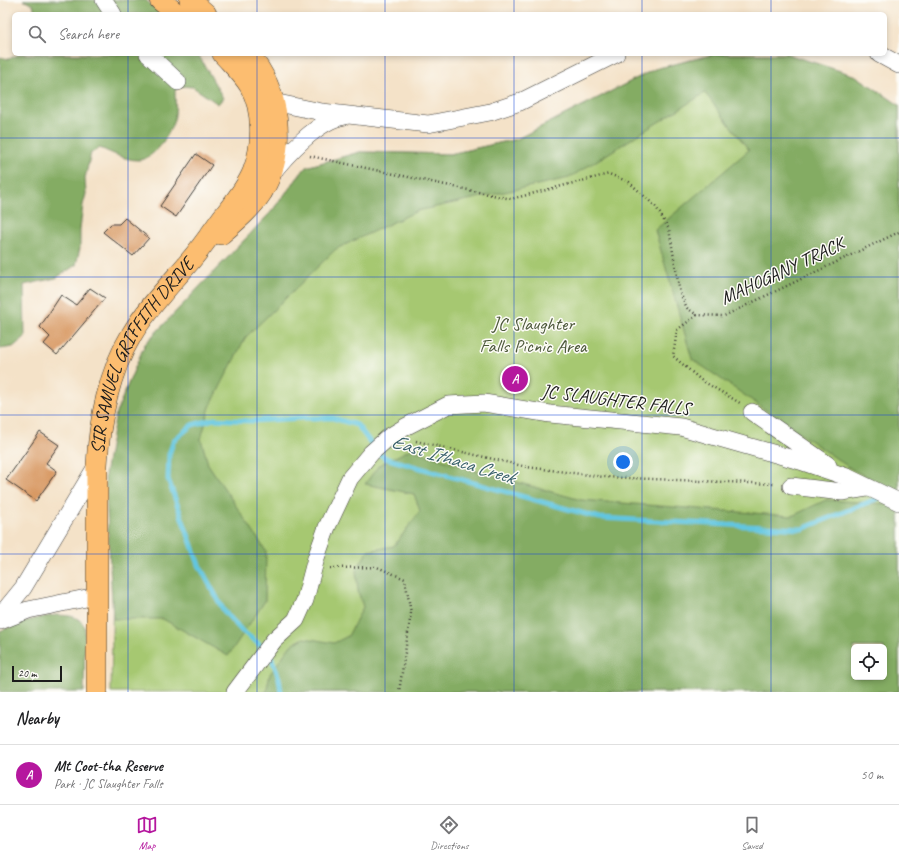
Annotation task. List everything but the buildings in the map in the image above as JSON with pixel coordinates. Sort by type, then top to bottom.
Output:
[{"type":"main road","points":[[160,0],[174,12]]},
{"type":"main road","points":[[190,0],[204,12]]},
{"type":"main road","name":"SIR SAMUEL GRIFFITH DRIVE","points":[[97,692],[97,465],[100,431],[106,397],[131,335],[160,295],[191,260],[242,192],[253,171],[260,136],[257,107],[253,92],[242,75],[225,56]]},
{"type":"main road","points":[[191,260],[244,214],[259,196],[268,178],[274,160],[277,141],[277,124],[273,102],[261,72],[249,56]]},
{"type":"main road","points":[[253,92],[273,102]]},
{"type":"street","points":[[104,0],[113,12]]},
{"type":"street","points":[[150,56],[178,82]]},
{"type":"street","points":[[273,102],[288,106],[349,115],[428,124],[490,112],[520,102],[547,90],[612,56]]},
{"type":"street","points":[[883,56],[899,65]]},
{"type":"street","points":[[268,178],[318,128],[336,117],[349,115]]},
{"type":"street","name":"JC SLAUGHTER FALLS","points":[[234,692],[274,640],[296,620],[306,600],[312,569],[340,495],[350,478],[371,453],[392,435],[448,405],[484,403],[550,414],[682,427],[800,461],[847,477],[867,488],[899,502]]},
{"type":"street","points":[[752,412],[847,477]]},
{"type":"street","points":[[3,608],[23,588],[97,465]]},
{"type":"street","points":[[790,486],[842,492],[867,488]]},
{"type":"street","points":[[0,621],[28,610],[96,596]]},
{"type":"path","name":"MAHOGANY TRACK","points":[[305,154],[317,159],[511,199],[609,174],[629,182],[656,206],[669,229],[680,293],[687,308],[697,315],[724,316],[899,232]]},
{"type":"path","points":[[697,315],[677,330],[673,356],[701,380],[736,400],[752,412]]},
{"type":"path","points":[[392,435],[527,467],[596,476],[782,484],[790,486]]},
{"type":"path","points":[[312,569],[377,567],[405,579],[411,613],[400,692]]},
{"type":"green space","points":[[23,0],[146,0],[159,12],[35,12],[33,5]]},
{"type":"green space","points":[[16,56],[199,56],[223,98],[218,104],[193,87],[180,86],[175,91],[174,121],[167,136],[157,150],[151,155],[144,159],[133,160],[123,158],[100,148],[91,153],[85,178],[86,194],[80,229],[80,248],[76,265],[56,278],[24,285],[25,337],[13,347],[0,349],[0,57],[9,59]]},
{"type":"green space","name":"JC Slaughter Falls Picnic Area","points":[[707,56],[793,56],[856,76],[899,105],[899,692],[111,692],[116,413],[145,344],[271,212],[306,167],[360,152],[450,154],[517,139],[655,69]]},
{"type":"green space","points":[[707,56],[793,56],[856,76],[899,105],[899,493],[853,470],[692,359],[655,230],[749,150],[705,93],[569,178],[417,211],[336,249],[245,338],[210,407],[201,439],[208,464],[266,551],[265,601],[228,656],[163,619],[113,619],[105,475],[116,413],[145,344],[271,212],[306,167],[360,152],[450,154],[517,139],[655,69]]},
{"type":"green space","points":[[411,449],[469,469],[581,500],[792,516],[826,500],[888,504],[899,508],[899,692],[266,692],[270,674],[291,645],[304,638],[334,643],[348,636],[363,607],[358,591],[356,570],[368,551],[394,546],[420,511],[414,494],[365,484],[379,465]]},
{"type":"green space","points":[[57,615],[76,618],[80,620],[85,627],[84,692],[0,692],[0,631],[14,625],[42,617]]},
{"type":"waterway","name":"East Ithaca Creek","points":[[281,692],[279,678],[272,659],[259,644],[242,631],[224,611],[199,565],[168,479],[169,454],[174,440],[192,425],[214,419],[251,421],[333,418],[357,425],[379,454],[388,459],[600,518],[802,529],[881,497]]},
{"type":"place","name":"Mt Coot-tha Reserve","points":[[515,379]]}]
